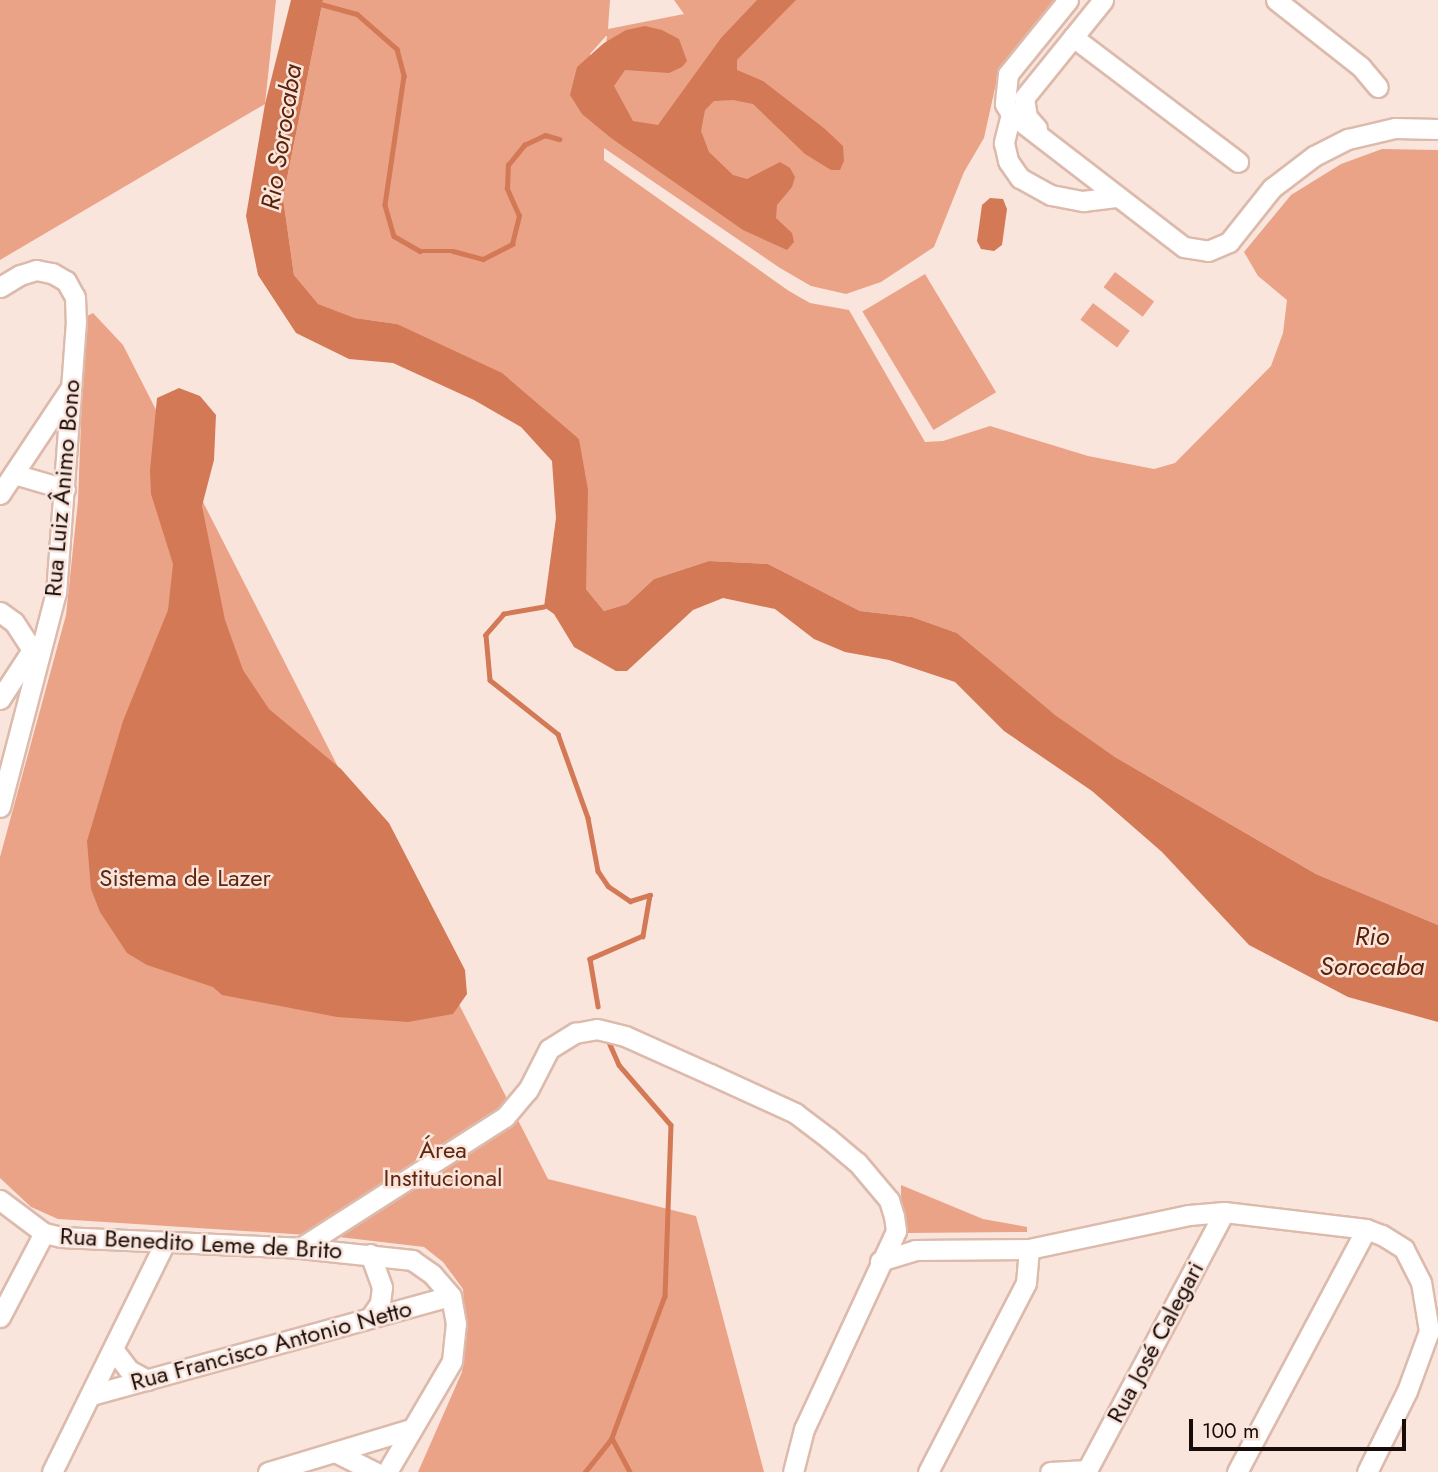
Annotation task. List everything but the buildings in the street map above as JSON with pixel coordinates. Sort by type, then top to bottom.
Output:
[{"type":"street","points":[[1068,0],[1008,74],[1003,94],[1011,114],[1185,247],[1208,251],[1229,243],[1272,188],[1314,156],[1348,139],[1395,128],[1438,129]]},
{"type":"street","points":[[1049,142],[1027,117],[1024,98],[1103,0]]},
{"type":"street","points":[[1276,0],[1361,67],[1378,87]]},
{"type":"street","points":[[1073,37],[1238,162]]},
{"type":"street","points":[[1011,114],[1004,143],[1008,161],[1020,178],[1051,195],[1083,201],[1118,197]]},
{"type":"street","name":"Rua Luiz Ânimo Bono","points":[[0,287],[36,270],[66,281],[75,297],[65,489],[56,592],[49,621],[38,647],[30,694],[0,804]]},
{"type":"street","points":[[0,494],[71,386]]},
{"type":"street","points":[[35,444],[54,431],[68,430]]},
{"type":"street","points":[[14,474],[65,489]]},
{"type":"street","points":[[7,617],[49,621]]},
{"type":"street","points":[[0,700],[38,647],[7,617]]},
{"type":"street","points":[[0,700],[30,694]]},
{"type":"street","points":[[300,1248],[430,1161],[480,1136],[505,1117],[528,1090],[549,1049],[575,1033],[597,1028],[625,1036],[795,1113],[857,1162],[889,1200],[896,1231],[804,1429],[793,1472]]},
{"type":"street","name":"Rua Benedito Leme de Brito","points":[[0,1200],[44,1233],[163,1244],[300,1248],[412,1260],[432,1274],[451,1296]]},
{"type":"street","points":[[880,1261],[915,1250],[1029,1249],[1189,1215],[1224,1212],[1366,1229],[1404,1249],[1421,1282],[1429,1331],[1408,1391],[1367,1472]]},
{"type":"street","name":"Rua José Calegari","points":[[1086,1471],[1224,1212]]},
{"type":"street","points":[[1237,1472],[1366,1229]]},
{"type":"street","points":[[0,1317],[44,1233]]},
{"type":"street","points":[[52,1472],[163,1244]]},
{"type":"street","points":[[928,1472],[1026,1283],[1029,1249]]},
{"type":"street","name":"Rua Benedito Leme de Brito","points":[[370,1254],[382,1287],[380,1303],[370,1318]]},
{"type":"street","points":[[387,1472],[452,1361],[456,1324],[451,1296]]},
{"type":"street","name":"Rua Francisco Antonio Netto","points":[[91,1395],[451,1296]]},
{"type":"street","points":[[113,1349],[129,1370],[147,1380]]},
{"type":"street","points":[[268,1472],[410,1429]]},
{"type":"street","points":[[335,1452],[375,1472]]},
{"type":"street","points":[[1050,1472],[1086,1471]]},
{"type":"green space","points":[[0,0],[276,0],[265,104],[0,260]]},
{"type":"green space","points":[[323,0],[610,0],[608,29],[684,14],[674,0],[1055,0],[999,70],[984,138],[964,172],[934,247],[881,282],[846,294],[811,286],[780,268],[604,148],[604,160],[789,291],[810,303],[849,310],[925,442],[943,441],[990,426],[1088,456],[1154,469],[1175,463],[1271,366],[1283,333],[1287,300],[1258,276],[1244,252],[1291,195],[1341,164],[1382,149],[1438,150],[1438,925],[1316,874],[1115,757],[1054,715],[957,633],[912,617],[860,611],[768,564],[709,561],[654,579],[627,604],[604,611],[586,589],[579,439],[397,324],[355,318],[317,304],[294,275],[283,198]],"holes":[[[607,36],[600,91],[590,54]]]},
{"type":"green space","points":[[1115,272],[1154,301],[1143,317],[1104,287]]},
{"type":"green space","points":[[925,274],[996,392],[934,430],[862,312]]},
{"type":"green space","points":[[1093,303],[1130,331],[1117,347],[1080,320]]},
{"type":"green space","points":[[93,313],[123,345],[548,1179],[696,1216],[764,1472],[418,1472],[462,1372],[465,1329],[463,1289],[443,1262],[424,1247],[339,1237],[58,1219],[31,1207],[0,1178],[0,857],[66,615],[78,501],[85,317]]},
{"type":"green space","points":[[901,1185],[983,1219],[1027,1227],[1027,1232],[908,1233],[901,1221]]},
{"type":"water","name":"Rio Sorocaba","points":[[291,0],[323,0],[283,198],[294,275],[318,304],[355,318],[397,324],[502,373],[579,439],[588,490],[586,589],[604,611],[627,604],[654,579],[709,561],[768,564],[860,611],[912,617],[957,633],[1055,715],[1115,757],[1316,874],[1438,925],[1438,1022],[1348,997],[1249,945],[1162,852],[1092,791],[1004,731],[955,682],[889,660],[845,652],[814,639],[775,609],[723,598],[693,610],[627,671],[616,671],[574,647],[554,614],[544,607],[556,518],[552,461],[521,427],[474,400],[393,363],[349,359],[296,333],[258,275],[246,216],[265,104]]},
{"type":"water","points":[[757,0],[796,0],[737,60],[737,70],[763,81],[825,129],[843,146],[844,161],[840,170],[831,170],[805,154],[753,104],[733,100],[714,101],[705,110],[701,131],[709,152],[733,175],[747,179],[780,162],[790,168],[795,177],[792,187],[777,205],[776,218],[792,233],[794,242],[787,250],[743,230],[611,138],[582,114],[570,95],[577,67],[604,43],[626,30],[645,26],[662,30],[679,39],[687,61],[682,67],[669,73],[625,70],[614,86],[633,121],[658,125],[721,38]]},
{"type":"water","points":[[990,198],[1003,199],[1007,209],[1002,245],[994,251],[981,249],[977,241],[982,205]]},
{"type":"water","points":[[179,388],[200,396],[216,415],[214,460],[202,506],[225,620],[243,670],[269,709],[341,769],[389,823],[465,970],[467,994],[453,1014],[408,1022],[337,1017],[222,995],[213,987],[147,965],[127,953],[100,912],[91,889],[87,841],[123,721],[168,610],[173,564],[151,494],[150,470],[157,398]]},
{"type":"waterway","points":[[317,3],[357,14],[397,49],[404,76],[385,205],[394,236],[420,251],[453,251],[483,259],[512,244],[519,216],[507,189],[508,165],[524,145],[545,135],[559,139]]},
{"type":"waterway","points":[[544,607],[504,614],[486,635],[490,680],[558,734],[588,818],[598,871],[608,886],[630,901],[650,895],[643,936],[590,959],[598,1006]]},
{"type":"waterway","points":[[608,1040],[619,1065],[671,1125],[665,1296],[612,1438],[630,1472]]},
{"type":"waterway","points":[[585,1472],[612,1438]]},
{"type":"park label","name":"Sistema de Lazer","points":[[185,878]]},
{"type":"park label","name":"Área Institucional","points":[[443,1164]]}]
